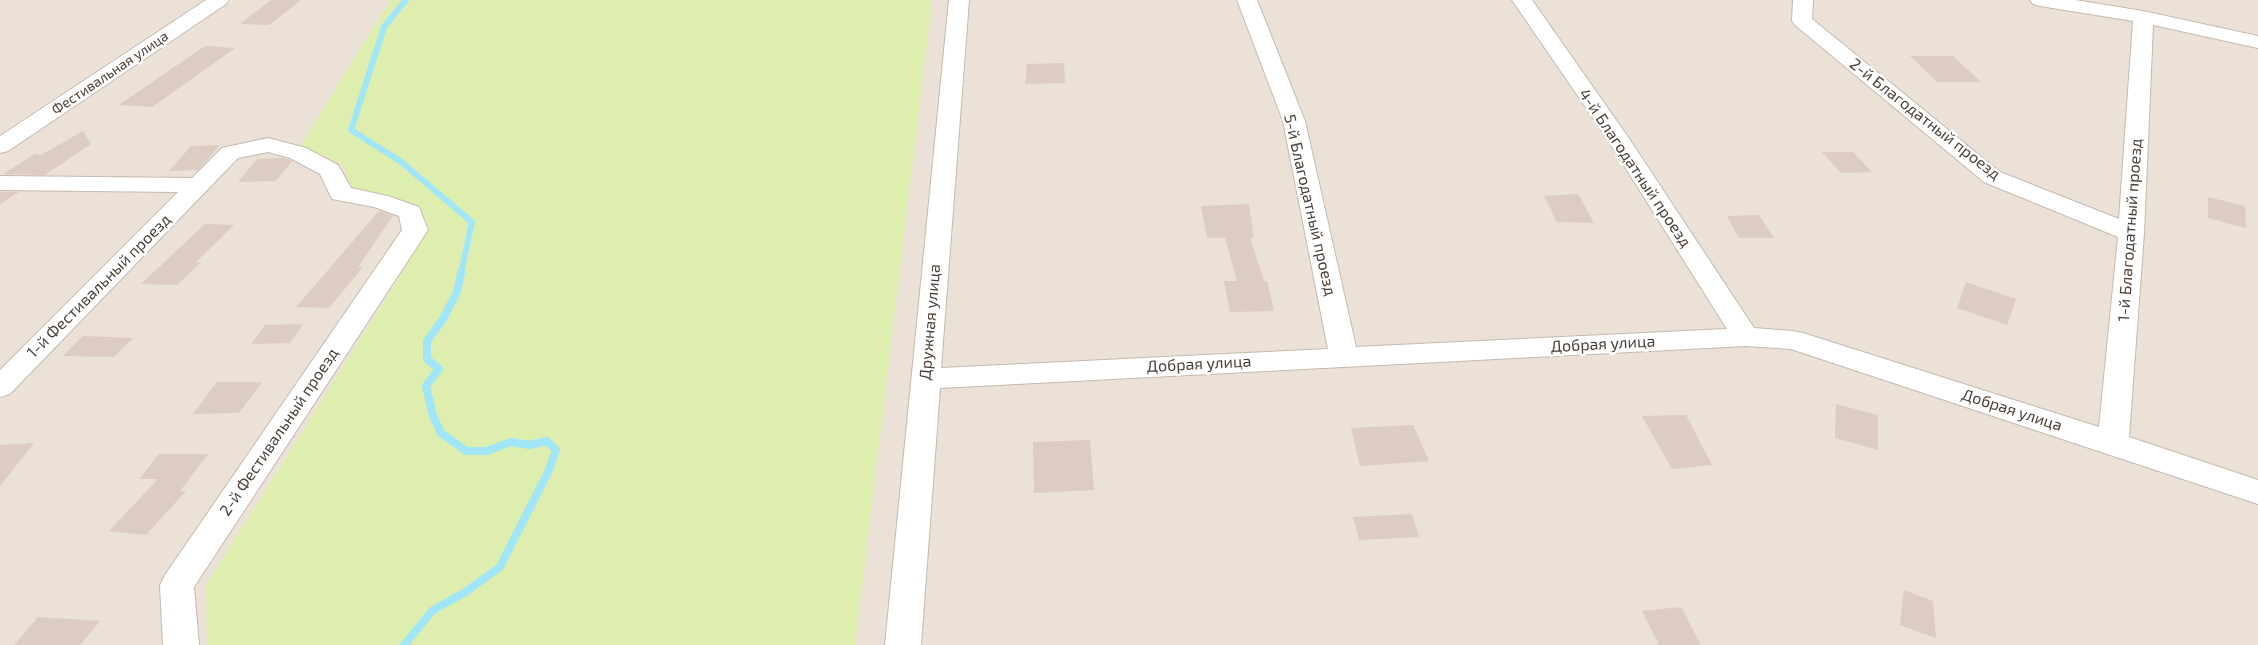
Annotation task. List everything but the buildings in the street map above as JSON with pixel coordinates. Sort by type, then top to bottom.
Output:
[{"type":"street","name":"Фестивальная улица","points":[[0,146],[219,0]]},
{"type":"street","name":"Дружная улица","points":[[903,645],[959,0]]},
{"type":"street","name":"5-й Благодатный проезд","points":[[1247,0],[1294,121],[1344,357]]},
{"type":"street","name":"4-й Благодатный проезд","points":[[1522,0],[1617,137],[1746,337]]},
{"type":"street","name":"2-й Благодатный проезд","points":[[1803,0],[1802,21],[1992,177],[2131,233]]},
{"type":"street","points":[[2040,0],[2151,12],[2258,42]]},
{"type":"street","name":"1-й Благодатный проезд","points":[[2113,443],[2151,12]]},
{"type":"street","name":"1-й Фестивальный проезд","points":[[0,387],[230,153],[268,144],[298,153],[330,170],[341,194],[379,201],[410,212],[415,230]]},
{"type":"street","points":[[0,183],[199,185]]},
{"type":"street","name":"2-й Фестивальный проезд","points":[[181,645],[177,585],[415,230]]},
{"type":"street","name":"Добрая улица","points":[[925,379],[1746,337],[1793,340],[2113,443],[2258,492]]},
{"type":"shaded area","points":[[0,0],[204,0],[0,134]]},
{"type":"shaded area","points":[[233,0],[390,0],[301,145],[343,165],[352,189],[420,208],[427,233],[206,585],[207,645],[0,645],[0,154]]},
{"type":"shaded area","points":[[932,0],[2258,0],[2258,645],[855,645]]},
{"type":"green space","points":[[390,0],[932,0],[855,645],[207,645],[206,585],[427,233],[420,208],[352,189],[343,165],[301,145]]},
{"type":"waterway","points":[[406,0],[384,27],[351,130],[400,161],[472,222],[461,274]]},
{"type":"waterway","points":[[404,645],[433,610],[464,593],[500,567],[549,470],[556,450],[547,441],[529,445],[511,442],[487,451],[466,451],[441,433],[433,416],[426,386],[439,369],[427,359],[427,341],[443,319],[457,292],[461,273]]}]
